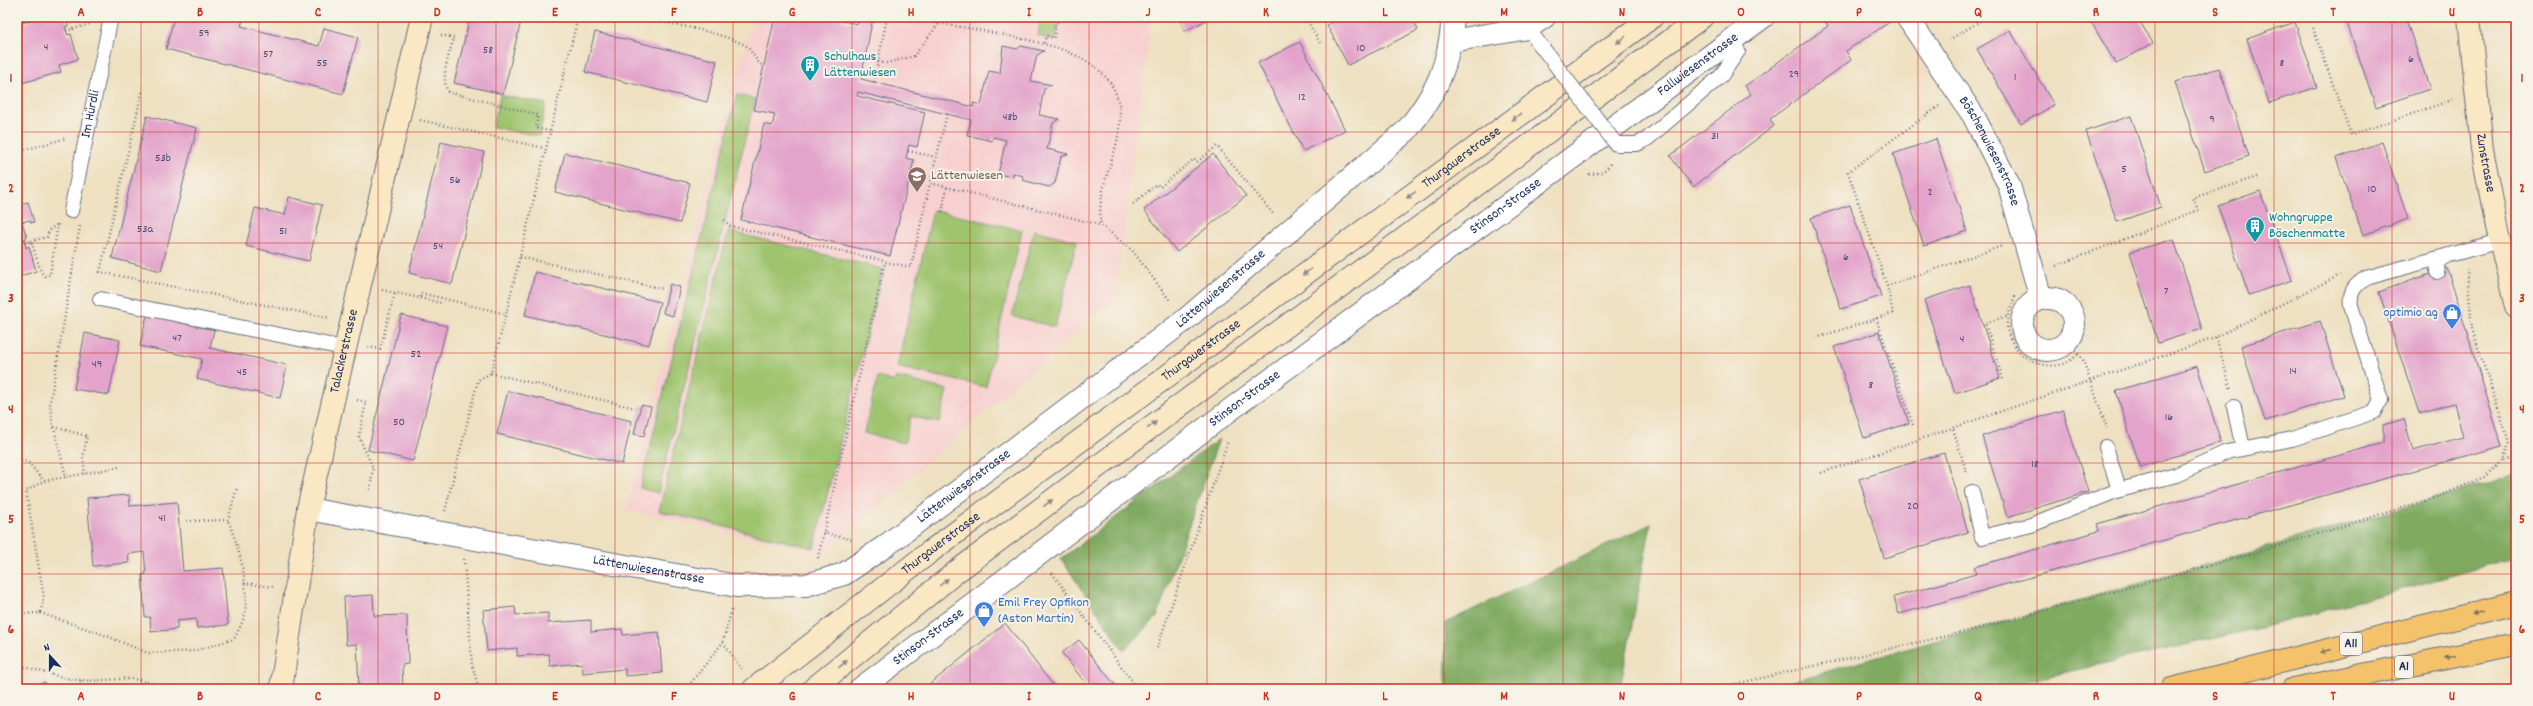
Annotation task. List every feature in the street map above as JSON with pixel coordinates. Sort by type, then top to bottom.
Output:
[{"type":"highway","name":"A11","points":[[2172,689],[2516,603]]},
{"type":"highway","name":"A1","points":[[2293,689],[2516,644]]},
{"type":"main road","name":"Thurgauerstrasse","points":[[750,682],[937,547],[1652,17]]},
{"type":"main road","points":[[813,689],[963,567],[1702,17]]},
{"type":"main road","name":"Zunstrasse","points":[[2468,17],[2482,149],[2500,240],[2516,307]]},
{"type":"main road","name":"Talackerstrasse","points":[[281,689],[308,509],[353,347],[350,322],[428,25]]},
{"type":"street","name":"Lättenwiesenstrasse","points":[[308,509],[440,534],[738,586],[806,585],[844,574],[884,547],[1185,320],[1406,131],[1431,98],[1441,77],[1451,40],[1453,17]]},
{"type":"street","name":"Fallwiesenstrasse","points":[[1632,113],[1763,17]]},
{"type":"street","name":"Böschenwiesenstrasse","points":[[1907,17],[1973,115],[2009,185],[2026,238],[2041,299]]},
{"type":"street","points":[[1451,40],[1523,26]]},
{"type":"street","name":"Stinson-Strasse","points":[[860,689],[1242,400],[1632,113]]},
{"type":"street","points":[[2041,299],[2056,299],[2069,309],[2074,325],[2074,348],[2046,350],[2030,343],[2025,336],[2022,319],[2031,304],[2041,299]]},
{"type":"lane","name":"Im Hürdli","points":[[71,211],[111,17]]},
{"type":"lane","points":[[1523,26],[1616,144],[1637,144],[1647,139],[1721,76],[1738,51],[1732,39]]},
{"type":"lane","points":[[1972,492],[1982,537],[2031,525],[2119,490],[2176,475],[2227,452],[2292,439],[2374,412],[2381,400],[2351,306],[2350,298],[2353,290],[2366,278],[2500,240]]},
{"type":"lane","points":[[2437,272],[2439,261],[2451,254]]},
{"type":"lane","points":[[100,299],[353,347]]},
{"type":"lane","points":[[2234,406],[2243,448]]},
{"type":"lane","points":[[2106,447],[2119,490]]},
{"type":"path","points":[[22,17],[23,22]]},
{"type":"path","points":[[73,29],[70,19],[78,17]]},
{"type":"path","points":[[491,373],[520,256],[544,148],[578,17]]},
{"type":"path","points":[[638,17],[725,37],[746,45],[759,64],[764,66]]},
{"type":"path","points":[[874,82],[887,17]]},
{"type":"path","points":[[906,17],[920,18],[1044,43],[1067,50],[1086,60],[1100,71],[1114,89],[1119,108],[1119,130],[1099,209],[1101,225]]},
{"type":"path","points":[[1044,43],[1046,36],[1054,38],[1056,23],[1065,17]]},
{"type":"path","points":[[1313,17],[1307,20],[1320,43]]},
{"type":"path","points":[[1930,51],[1987,17]]},
{"type":"path","points":[[878,62],[887,64],[914,56],[939,23]]},
{"type":"path","points":[[428,25],[454,38],[444,85],[448,92],[538,115],[536,128],[549,132]]},
{"type":"path","points":[[66,31],[82,26]]},
{"type":"path","points":[[2313,28],[2351,135],[2476,91]]},
{"type":"path","points":[[142,92],[100,272],[350,322]]},
{"type":"path","points":[[1816,338],[1894,313],[1848,172],[1958,93]]},
{"type":"path","points":[[724,220],[730,226],[911,267],[946,114]]},
{"type":"path","points":[[417,119],[544,148]]},
{"type":"path","points":[[17,152],[66,138]]},
{"type":"path","points":[[1133,204],[1157,184],[1160,187],[1194,159],[1197,162],[1217,146],[1278,220]]},
{"type":"path","points":[[908,151],[936,157]]},
{"type":"path","points":[[2035,274],[2198,210],[2194,198],[2257,177]]},
{"type":"path","points":[[930,183],[1101,225],[1132,250],[1185,320]]},
{"type":"path","points":[[942,212],[947,187]]},
{"type":"path","points":[[25,243],[47,237],[49,230],[71,211],[81,224],[50,403],[54,428],[66,477]]},
{"type":"path","points":[[32,241],[41,272],[45,276],[50,275],[58,223]]},
{"type":"path","points":[[1886,286],[2026,238]]},
{"type":"path","points":[[2465,250],[2472,329],[2509,442],[2503,461]]},
{"type":"path","points":[[520,256],[664,289]]},
{"type":"path","points":[[817,560],[885,262]]},
{"type":"path","points":[[1821,474],[2216,337],[2343,273]]},
{"type":"path","points":[[381,290],[441,303]]},
{"type":"path","points":[[353,347],[380,349],[396,293]]},
{"type":"path","points":[[420,298],[421,293],[506,314]]},
{"type":"path","points":[[2016,294],[2008,316],[2007,327],[2013,344],[2025,358],[2047,365],[2065,363],[2074,348]]},
{"type":"path","points":[[2004,379],[1985,323],[2008,316]]},
{"type":"path","points":[[1876,318],[1913,425]]},
{"type":"path","points":[[2216,337],[2228,375],[2234,406]]},
{"type":"path","points":[[2074,348],[2091,381],[2108,431],[2106,447]]},
{"type":"path","points":[[440,534],[478,380],[491,373],[635,408]]},
{"type":"path","points":[[351,399],[366,402],[359,437],[373,468],[370,490]]},
{"type":"path","points":[[54,428],[87,436],[83,458],[85,474]]},
{"type":"path","points":[[1953,429],[1972,492]]},
{"type":"path","points":[[1157,648],[1228,439]]},
{"type":"path","points":[[1713,689],[1968,631],[2262,551],[2440,496],[2484,477],[2503,461],[2516,458]]},
{"type":"path","points":[[17,459],[28,462],[44,480]]},
{"type":"path","points":[[40,613],[44,598],[26,491],[44,480],[119,467]]},
{"type":"path","points":[[17,614],[40,613],[102,634],[148,652],[194,651],[234,639],[245,614],[244,583],[236,540],[228,520],[238,488]]},
{"type":"path","points":[[187,521],[228,520]]},
{"type":"path","points":[[823,533],[858,541]]},
{"type":"path","points":[[465,538],[464,581],[472,665],[479,689]]},
{"type":"path","points":[[1050,571],[1138,689]]},
{"type":"path","points":[[244,583],[278,587]]},
{"type":"path","points":[[686,689],[723,642],[738,586]]},
{"type":"path","points":[[723,642],[750,682]]},
{"type":"path","points":[[17,666],[80,680],[133,678],[154,684],[189,689]]},
{"type":"path","points":[[80,680],[80,689]]},
{"type":"path","points":[[149,689],[154,684]]},
{"type":"path","points":[[154,684],[161,689]]},
{"type":"shaded area","name":"Lättenwiesen","points":[[754,17],[1151,17],[1115,298],[824,553],[626,510],[733,88]]},
{"type":"green space","points":[[1041,17],[1068,18],[1058,25],[1055,40],[1038,36]]},
{"type":"green space","points":[[500,95],[546,104],[539,136],[493,127]]},
{"type":"green space","points":[[737,95],[755,99],[658,493],[640,488]]},
{"type":"green space","points":[[933,210],[1022,230],[986,387],[897,367]]},
{"type":"green space","points":[[1034,230],[1077,241],[1055,327],[1012,316]]},
{"type":"green space","points":[[728,231],[883,269],[814,548],[659,511]]},
{"type":"green space","points":[[878,377],[894,382],[896,377],[947,390],[939,423],[911,416],[904,443],[864,433]]},
{"type":"green space","points":[[1219,439],[1157,617],[1124,651],[1061,559]]},
{"type":"green space","points":[[2516,475],[2516,558],[2264,627],[1993,689],[1754,689],[1775,686],[2251,552]]},
{"type":"green space","points":[[1651,524],[1620,689],[1446,689],[1445,623]]},
{"type":"building","points":[[29,17],[66,17],[68,26],[65,27],[68,35],[71,34],[78,59],[59,65],[61,72],[18,84],[17,24],[30,21]]},
{"type":"building","points":[[174,17],[232,17],[243,20],[241,26],[319,46],[324,28],[358,37],[343,94],[166,49]]},
{"type":"building","points":[[470,17],[522,17],[503,94],[454,83]]},
{"type":"building","points":[[775,17],[843,17],[842,21],[858,24],[859,17],[873,17],[861,79],[974,107],[973,103],[981,105],[989,71],[1000,73],[1003,46],[1017,49],[1021,46],[1044,51],[1037,55],[1031,81],[1052,85],[1044,89],[1039,115],[1059,119],[1053,123],[1047,149],[1068,154],[1061,157],[1055,183],[1049,187],[1022,180],[1023,176],[1013,173],[1013,177],[998,174],[1006,140],[993,137],[992,141],[967,135],[971,120],[858,92],[857,96],[925,112],[917,147],[909,145],[906,158],[914,160],[890,256],[741,220],[764,124],[772,126],[775,114],[754,110]]},
{"type":"building","points":[[1178,17],[1212,17],[1185,31]]},
{"type":"building","points":[[1344,17],[1412,17],[1418,30],[1348,65],[1327,25]]},
{"type":"building","points":[[1829,17],[1897,17],[1846,51],[1851,60],[1770,119],[1774,126],[1693,187],[1670,156],[1751,94],[1745,86],[1828,26],[1824,20]]},
{"type":"building","points":[[2088,17],[2137,17],[2153,43],[2116,64]]},
{"type":"building","points":[[2345,17],[2405,17],[2430,89],[2376,107]]},
{"type":"building","points":[[2295,22],[2317,87],[2269,103],[2247,39]]},
{"type":"building","points":[[2010,30],[2054,105],[2021,124],[1977,49]]},
{"type":"building","points":[[595,32],[717,61],[707,102],[585,72]]},
{"type":"building","points":[[1300,42],[1345,130],[1303,151],[1258,63]]},
{"type":"building","points":[[2219,68],[2249,156],[2205,171],[2175,82]]},
{"type":"building","points":[[147,116],[197,128],[161,271],[112,258]]},
{"type":"building","points":[[2131,116],[2161,207],[2117,222],[2086,131]]},
{"type":"building","points":[[1936,139],[1967,231],[1924,246],[1893,154]]},
{"type":"building","points":[[441,142],[484,152],[452,284],[409,273]]},
{"type":"building","points":[[2382,142],[2408,219],[2363,235],[2336,158]]},
{"type":"building","points":[[565,153],[690,183],[680,223],[555,192]]},
{"type":"building","points":[[1213,154],[1246,196],[1177,252],[1144,210]]},
{"type":"building","name":"Wohngruppe Böschenmatte","points":[[2260,191],[2292,280],[2249,295],[2218,206]]},
{"type":"building","points":[[289,197],[322,205],[309,261],[246,246],[255,208],[285,215]]},
{"type":"building","points":[[28,202],[34,222],[31,223],[30,220],[22,222],[27,238],[24,239],[26,248],[29,246],[36,271],[18,277],[20,284],[17,285],[17,205]]},
{"type":"building","points":[[1850,205],[1881,296],[1841,309],[1811,218]]},
{"type":"building","points":[[2174,239],[2202,329],[2158,343],[2130,252]]},
{"type":"building","points":[[2447,268],[2502,446],[1899,614],[1894,597],[1976,574],[1974,567],[2099,531],[2097,524],[2383,443],[2383,425],[2404,419],[2413,451],[2463,437],[2454,403],[2419,413],[2379,292]]},
{"type":"building","points":[[535,272],[660,302],[649,345],[525,315]]},
{"type":"building","points":[[670,284],[680,287],[673,316],[663,313]]},
{"type":"building","points":[[1970,285],[2000,378],[1955,393],[1924,300]]},
{"type":"building","points":[[147,315],[214,330],[210,348],[287,365],[280,398],[197,379],[202,359],[140,346]]},
{"type":"building","points":[[401,315],[447,326],[413,461],[368,450]]},
{"type":"building","points":[[2320,321],[2344,396],[2265,421],[2241,346]]},
{"type":"building","points":[[1879,332],[1909,423],[1864,438],[1834,347]]},
{"type":"building","points":[[85,333],[120,340],[109,395],[74,389]]},
{"type":"building","points":[[2197,366],[2221,442],[2140,467],[2116,391]]},
{"type":"building","points":[[508,391],[632,421],[622,464],[497,434]]},
{"type":"building","points":[[641,405],[651,407],[644,436],[634,434]]},
{"type":"building","points":[[2063,410],[2088,492],[2007,517],[1982,436]]},
{"type":"building","points":[[1944,453],[1968,532],[1884,558],[1859,479]]},
{"type":"building","points":[[129,495],[130,506],[177,502],[183,571],[223,568],[228,625],[197,628],[196,619],[177,621],[177,629],[151,632],[150,617],[145,617],[142,575],[146,574],[144,552],[128,554],[129,563],[93,566],[87,498]]},
{"type":"building","points":[[373,595],[374,616],[407,615],[408,664],[402,665],[403,689],[359,689],[357,644],[346,645],[344,597]]},
{"type":"building","points":[[515,607],[516,615],[548,613],[548,623],[591,620],[591,632],[622,629],[623,635],[659,632],[662,673],[625,676],[625,669],[583,673],[582,663],[550,666],[549,654],[517,656],[517,648],[487,651],[483,610]]},
{"type":"building","points":[[1005,623],[1056,689],[924,689]]},
{"type":"building","points":[[1079,640],[1118,689],[1090,689],[1062,653]]},
{"type":"building","points":[[45,682],[48,689],[30,689]]},
{"type":"place","name":"Schulhaus Lättenwiesen","points":[[810,82]]},
{"type":"place","name":"Lättenwiesen","points":[[917,193]]},
{"type":"place","name":"Wohngruppe Böschenmatte","points":[[2255,243]]},
{"type":"place","name":"optimio ag","points":[[2452,330]]},
{"type":"place","name":"Emil Frey Opfikon (Aston Martin)","points":[[984,628]]}]
